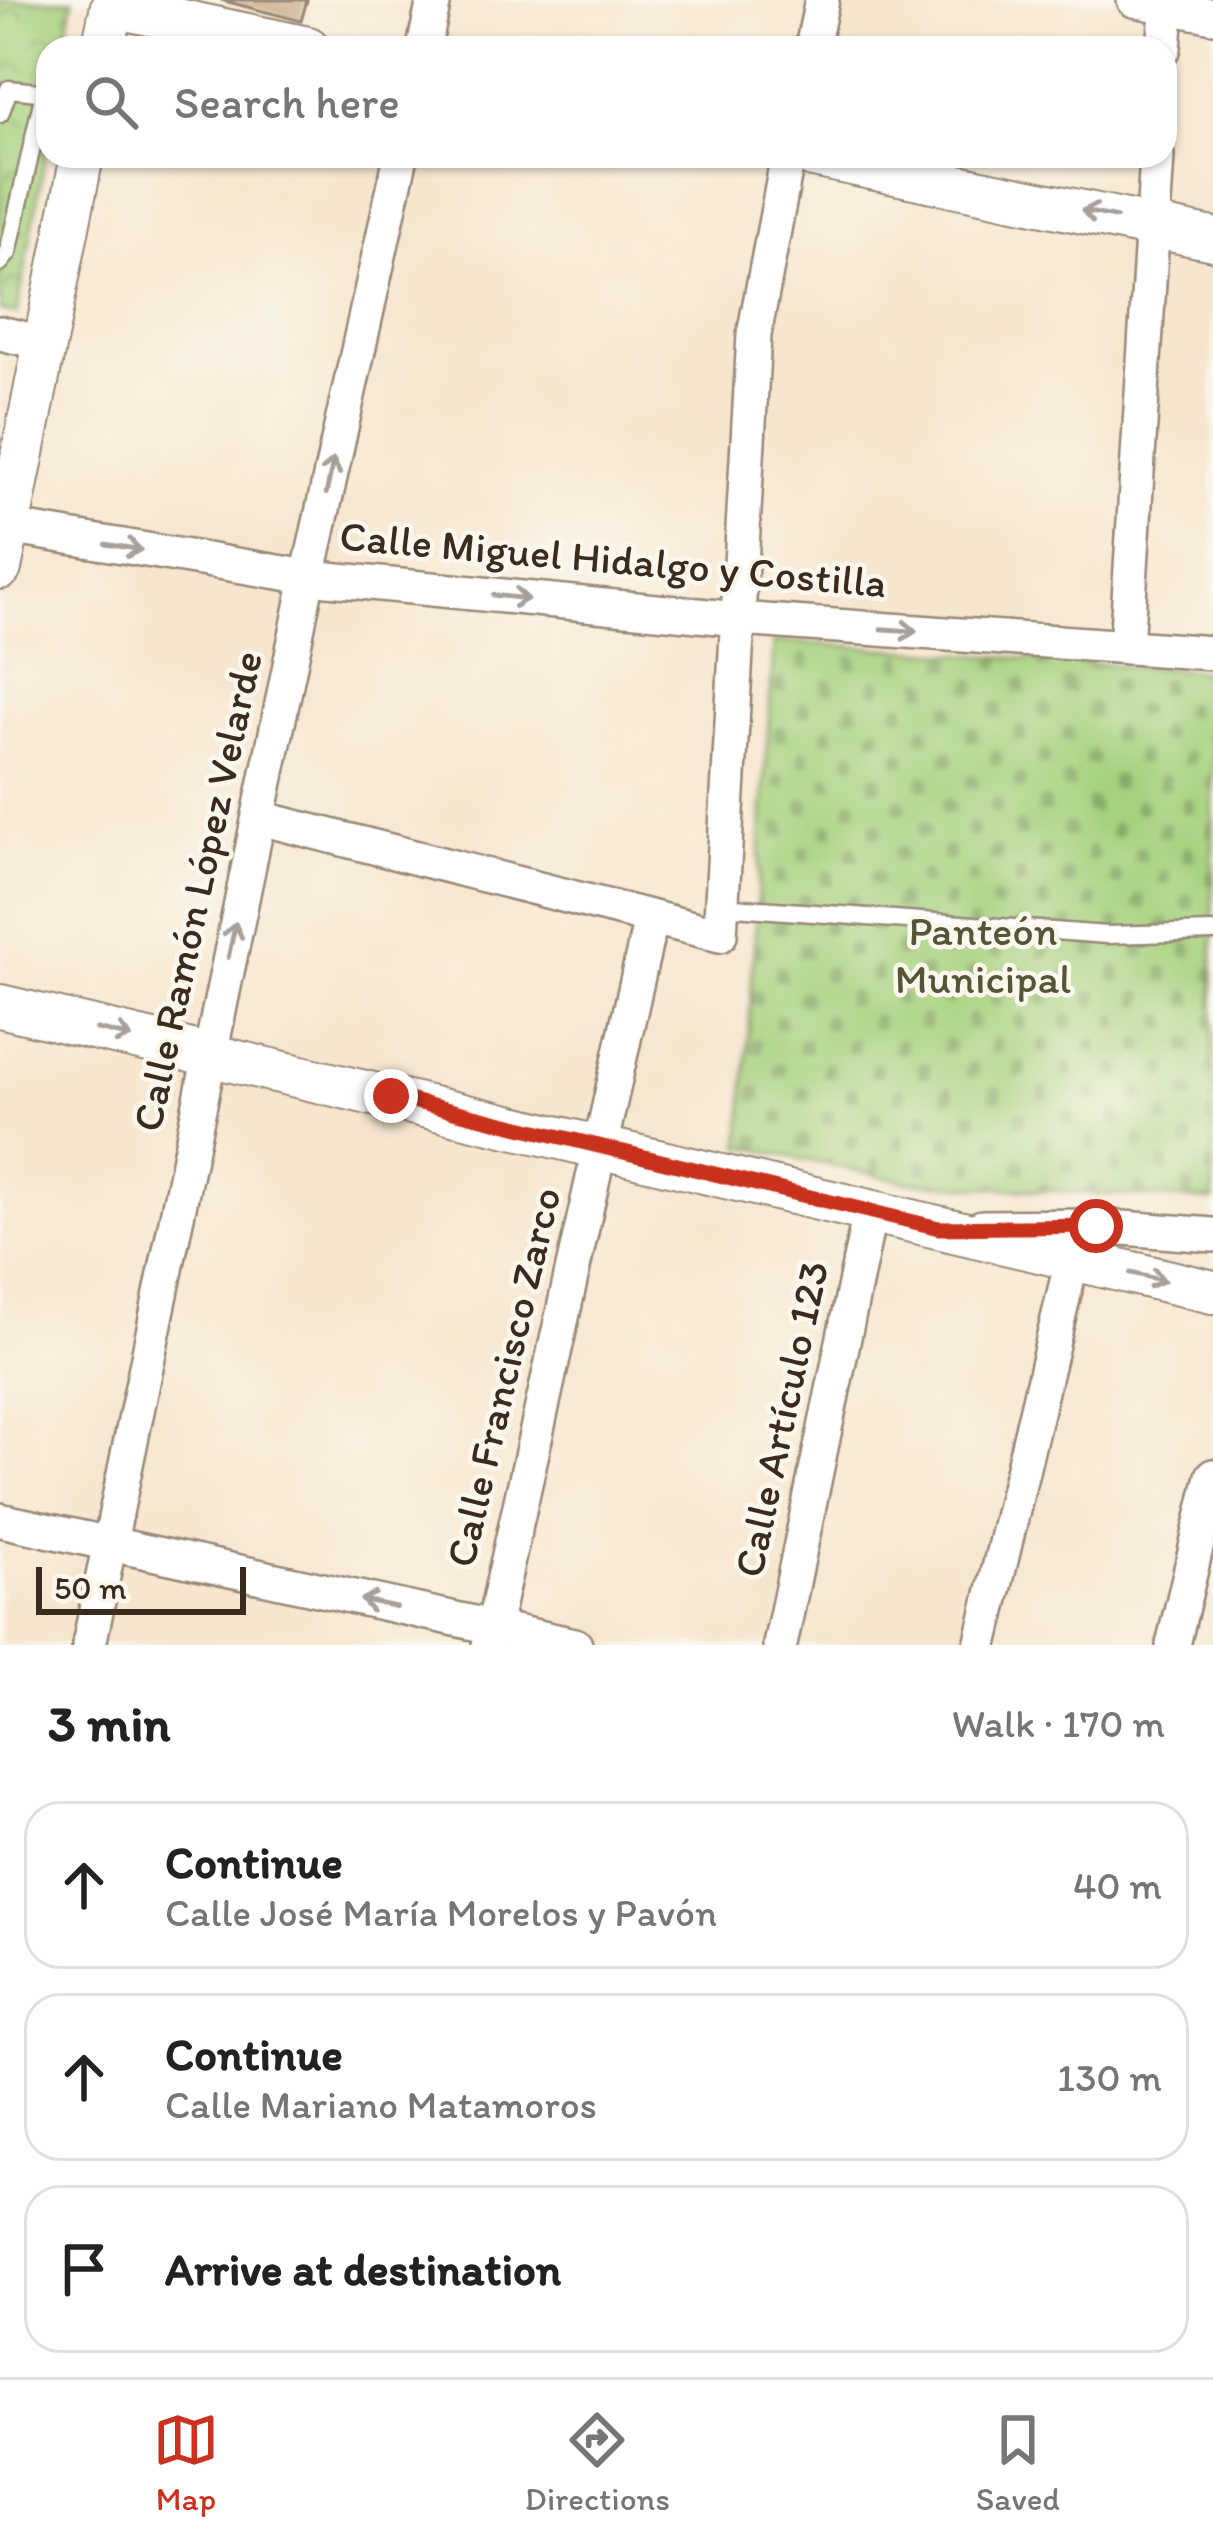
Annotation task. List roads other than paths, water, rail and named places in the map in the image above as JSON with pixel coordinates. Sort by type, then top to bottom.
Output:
[{"type":"street","points":[[426,36],[434,0]]},
{"type":"street","points":[[815,36],[823,0]]},
{"type":"street","points":[[1162,36],[1156,2],[1213,16]]},
{"type":"street","points":[[106,36],[112,3],[256,36]]},
{"type":"street","points":[[4,548],[80,168]]},
{"type":"street","name":"Calle Ramón López Velarde","points":[[89,1645],[208,1054],[398,168]]},
{"type":"street","points":[[260,818],[651,917],[721,921],[754,335],[786,168]]},
{"type":"street","points":[[872,168],[1213,239]]},
{"type":"street","points":[[1126,647],[1156,168]]},
{"type":"street","points":[[0,333],[47,344]]},
{"type":"street","name":"Calle Miguel Hidalgo y Costilla","points":[[4,548],[739,619],[1213,653]]},
{"type":"street","name":"Calle Francisco Zarco","points":[[491,1636],[651,917]]},
{"type":"street","points":[[0,1006],[1213,1292]]},
{"type":"street","name":"Calle Artículo 123","points":[[780,1645],[870,1212]]},
{"type":"street","points":[[939,1228],[1096,1226],[1213,1234]]},
{"type":"street","points":[[981,1645],[1072,1260]]},
{"type":"street","points":[[1173,1645],[1213,1476]]},
{"type":"street","points":[[0,1520],[491,1636],[575,1645]]},
{"type":"lane","points":[[0,114],[9,89],[36,92]]},
{"type":"lane","points":[[0,263],[8,253],[36,135]]},
{"type":"lane","points":[[721,921],[1106,935],[1213,932]]},
{"type":"park label","name":"Panteón Municipal","points":[[983,954]]}]
